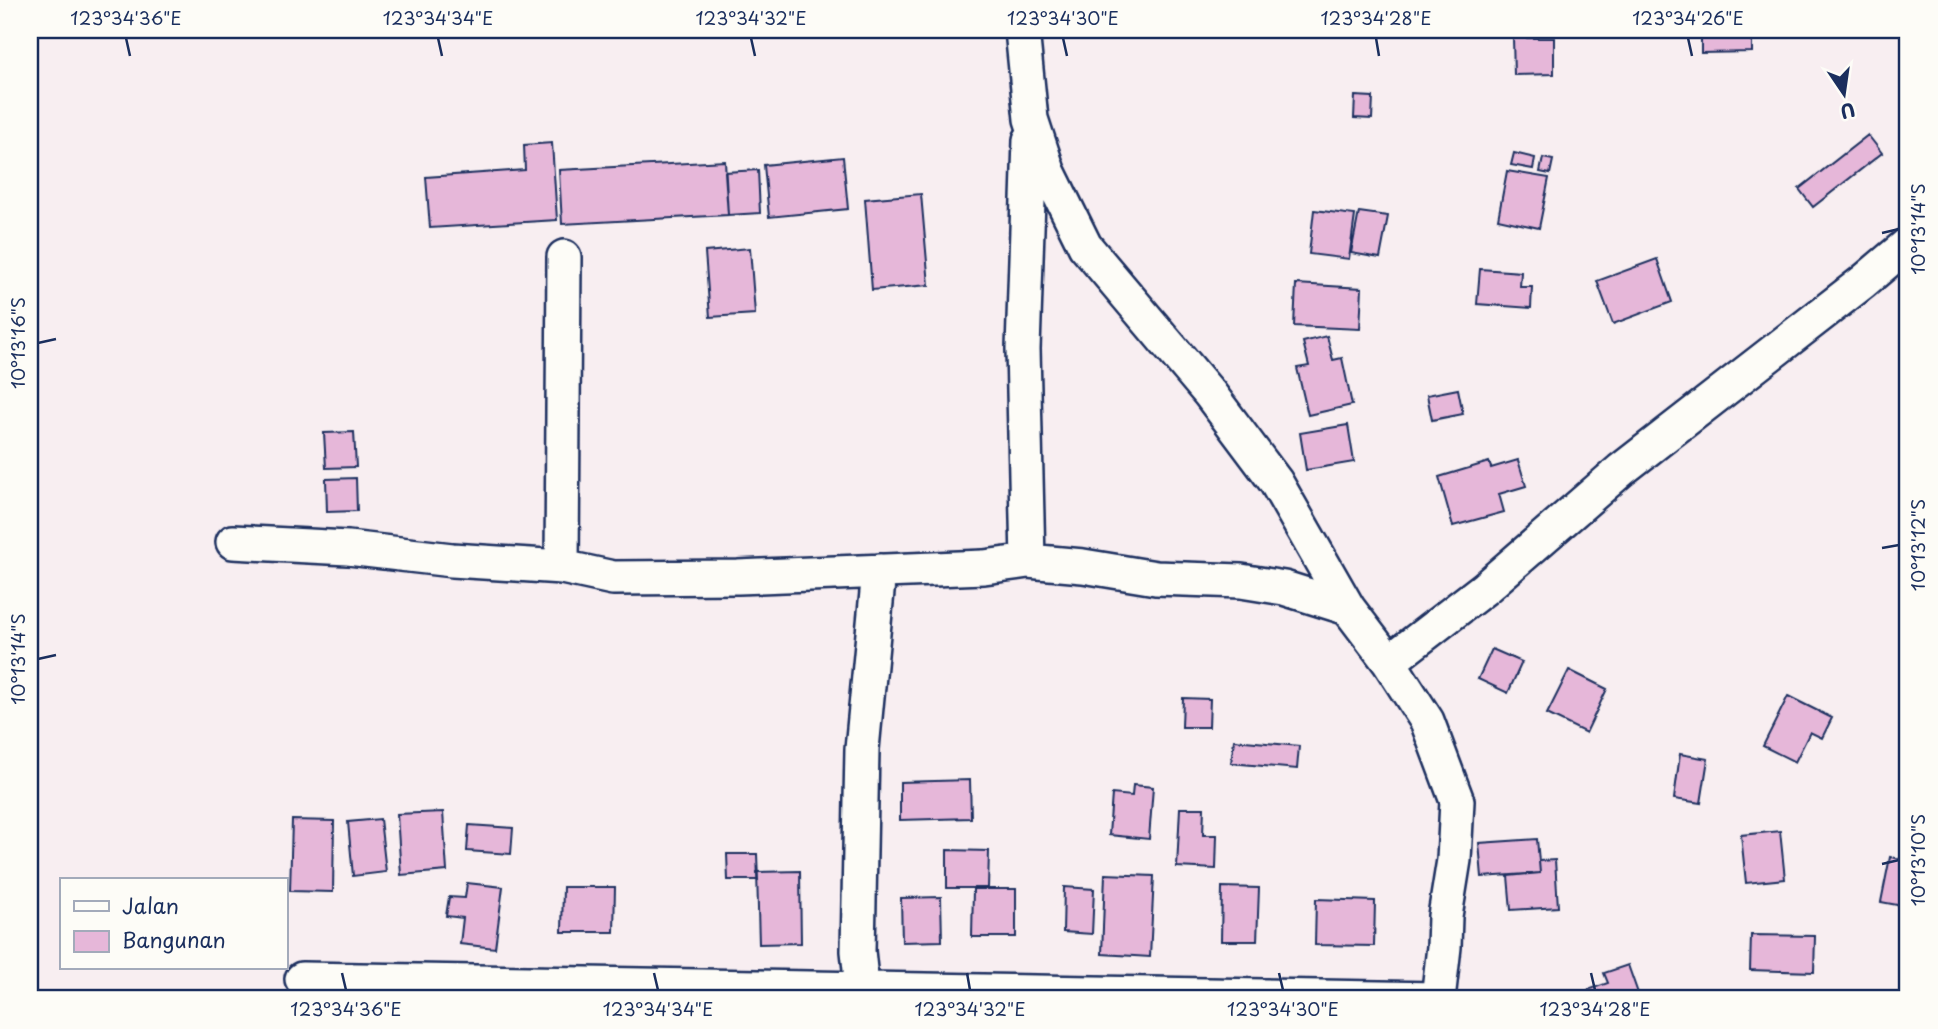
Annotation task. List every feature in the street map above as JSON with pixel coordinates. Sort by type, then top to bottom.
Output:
[{"type":"street","points":[[1022,30],[1031,119],[1023,349],[1028,561]]},
{"type":"street","points":[[302,979],[1438,999],[1445,916],[1454,860],[1457,800],[1427,720],[1389,662],[1348,608],[1276,482],[1210,394],[1085,246],[1048,171],[1031,119]]},
{"type":"street","points":[[1389,662],[1485,587],[1621,470],[1908,244]]},
{"type":"street","points":[[562,567],[564,257]]},
{"type":"street","points":[[233,542],[348,548],[452,560],[562,567],[613,578],[738,577],[984,568],[1028,561],[1083,566],[1156,578],[1263,584],[1348,608]]},
{"type":"street","points":[[862,988],[858,951],[862,749],[879,571]]},
{"type":"building","points":[[1701,30],[1752,30],[1752,52],[1701,53]]},
{"type":"building","points":[[1513,38],[1554,38],[1554,74],[1514,75]]},
{"type":"building","points":[[1355,96],[1373,97],[1372,119],[1354,118]]},
{"type":"building","points":[[1868,135],[1882,153],[1813,207],[1799,189]]},
{"type":"building","points":[[552,143],[557,220],[430,228],[426,177],[525,170],[524,145]]},
{"type":"building","points":[[1514,153],[1535,158],[1533,169],[1511,165]]},
{"type":"building","points":[[843,157],[848,209],[769,217],[764,165]]},
{"type":"building","points":[[1543,158],[1553,160],[1550,174],[1540,172]]},
{"type":"building","points":[[725,161],[728,215],[562,224],[559,170]]},
{"type":"building","points":[[758,170],[760,213],[728,215],[725,172]]},
{"type":"building","points":[[1507,171],[1549,178],[1539,228],[1498,219]]},
{"type":"building","points":[[921,194],[929,285],[872,290],[865,199]]},
{"type":"building","points":[[1314,210],[1355,215],[1349,259],[1309,254]]},
{"type":"building","points":[[1359,212],[1388,216],[1380,258],[1351,253]]},
{"type":"building","points":[[750,248],[755,314],[710,317],[705,252]]},
{"type":"building","points":[[1657,259],[1672,302],[1613,324],[1597,281]]},
{"type":"building","points":[[1480,269],[1521,272],[1520,287],[1532,287],[1531,308],[1477,304]]},
{"type":"building","points":[[1296,284],[1362,288],[1360,329],[1294,326]]},
{"type":"building","points":[[1327,336],[1333,360],[1342,358],[1352,405],[1308,415],[1297,368],[1309,366],[1303,342]]},
{"type":"building","points":[[1458,389],[1463,414],[1432,420],[1427,395]]},
{"type":"building","points":[[1348,425],[1354,462],[1306,470],[1300,433]]},
{"type":"building","points":[[354,432],[356,467],[326,468],[324,433]]},
{"type":"building","points":[[1518,460],[1526,486],[1499,494],[1504,512],[1453,526],[1439,477],[1489,462],[1491,468]]},
{"type":"building","points":[[356,478],[357,511],[327,512],[326,479]]},
{"type":"building","points":[[1492,649],[1522,662],[1508,693],[1478,679]]},
{"type":"building","points":[[1569,670],[1607,689],[1586,733],[1547,714]]},
{"type":"building","points":[[1788,696],[1832,718],[1822,738],[1810,732],[1795,762],[1763,746]]},
{"type":"building","points":[[1183,698],[1210,699],[1209,727],[1182,727]]},
{"type":"building","points":[[1234,740],[1299,746],[1297,769],[1231,763]]},
{"type":"building","points":[[1680,754],[1708,759],[1701,803],[1674,799]]},
{"type":"building","points":[[970,780],[971,818],[900,820],[900,782]]},
{"type":"building","points":[[1133,785],[1153,787],[1149,839],[1109,835],[1112,794],[1132,796]]},
{"type":"building","points":[[1180,808],[1204,808],[1203,835],[1217,835],[1216,869],[1177,867]]},
{"type":"building","points":[[443,812],[447,871],[401,875],[397,814]]},
{"type":"building","points":[[380,819],[386,872],[353,876],[348,822]]},
{"type":"building","points":[[292,820],[334,821],[333,892],[290,891]]},
{"type":"building","points":[[469,825],[513,828],[511,854],[467,851]]},
{"type":"building","points":[[1780,831],[1785,879],[1746,883],[1741,835]]},
{"type":"building","points":[[1537,839],[1540,873],[1482,877],[1479,843]]},
{"type":"building","points":[[947,850],[989,851],[988,888],[947,888]]},
{"type":"building","points":[[727,854],[757,854],[758,880],[728,880]]},
{"type":"building","points":[[1890,857],[1908,860],[1908,907],[1881,902]]},
{"type":"building","points":[[1555,860],[1558,907],[1511,910],[1508,876],[1540,873],[1539,861]]},
{"type":"building","points":[[800,871],[801,943],[759,944],[757,872]]},
{"type":"building","points":[[1105,874],[1154,876],[1150,957],[1102,954]]},
{"type":"building","points":[[467,883],[503,887],[495,948],[460,944],[463,918],[446,916],[449,897],[465,898]]},
{"type":"building","points":[[563,887],[615,887],[614,932],[562,932]]},
{"type":"building","points":[[1064,887],[1094,889],[1092,934],[1063,932]]},
{"type":"building","points":[[1222,887],[1259,888],[1257,941],[1221,941]]},
{"type":"building","points":[[973,889],[1016,889],[1016,937],[972,937]]},
{"type":"building","points":[[941,897],[942,941],[902,942],[901,898]]},
{"type":"building","points":[[1316,899],[1375,901],[1374,946],[1315,945]]},
{"type":"building","points":[[1751,935],[1815,936],[1814,972],[1750,970]]},
{"type":"building","points":[[1628,965],[1640,999],[1591,999],[1588,990],[1608,983],[1604,973]]}]
